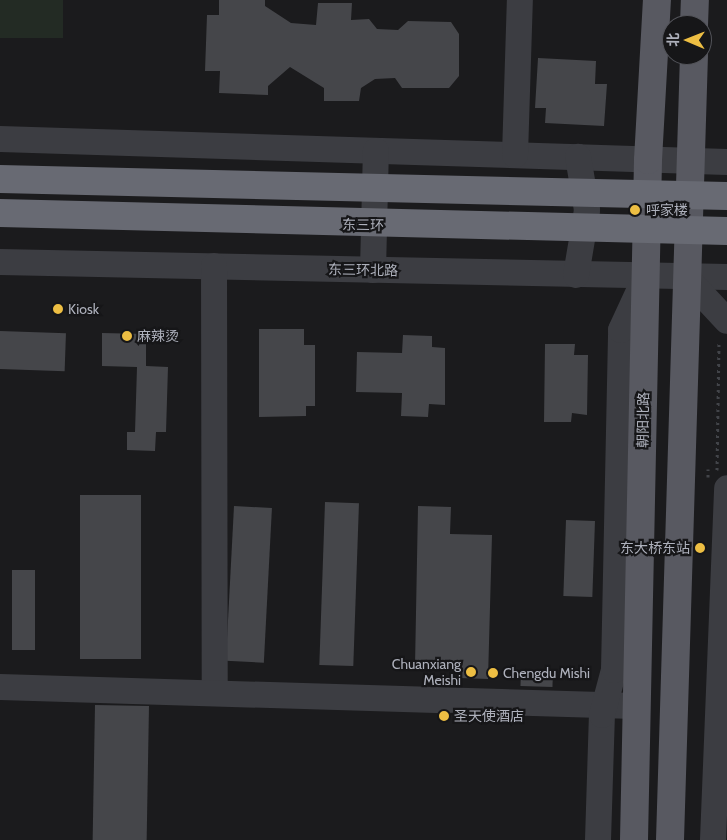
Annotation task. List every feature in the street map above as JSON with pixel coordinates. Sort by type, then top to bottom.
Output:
[{"type":"highway","points":[[0,179],[349,190],[727,196]]},
{"type":"highway","name":"东三环","points":[[0,213],[349,225],[727,231]]},
{"type":"main road","name":"朝阳北路","points":[[634,840],[648,160],[657,0]]},
{"type":"main road","points":[[694,15],[695,0]]},
{"type":"main road","points":[[670,840],[694,65]]},
{"type":"street","points":[[515,155],[520,0]]},
{"type":"street","points":[[0,139],[727,162]]},
{"type":"street","points":[[374,270],[376,150]]},
{"type":"street","points":[[576,275],[586,210],[578,157]]},
{"type":"street","name":"东三环北路","points":[[0,262],[727,277]]},
{"type":"street","points":[[214,266],[215,693]]},
{"type":"street","points":[[598,840],[604,705],[614,670],[621,330],[646,276]]},
{"type":"street","points":[[686,277],[723,329]]},
{"type":"street","points":[[713,840],[717,484]]},
{"type":"street","points":[[0,687],[636,706]]},
{"type":"path","points":[[717,484],[723,329]]},
{"type":"path","points":[[708,469],[717,484]]},
{"type":"shaded area","points":[[0,0],[63,0],[63,38],[0,38]]},
{"type":"building","points":[[219,0],[265,0],[265,6],[291,23],[316,25],[318,3],[352,3],[351,20],[369,19],[377,29],[398,30],[408,21],[451,22],[459,34],[459,76],[449,88],[402,88],[395,78],[375,79],[361,88],[359,101],[324,101],[324,88],[290,67],[268,86],[268,95],[219,93],[220,71],[205,71],[207,15],[219,15]]},
{"type":"building","points":[[538,58],[596,61],[595,84],[607,84],[604,126],[545,123],[546,108],[535,108]]},
{"type":"building","points":[[259,329],[304,329],[304,345],[315,345],[315,406],[306,406],[306,416],[259,417]]},
{"type":"building","points":[[0,331],[66,333],[65,371],[0,369]]},
{"type":"building","points":[[102,333],[146,334],[146,366],[168,367],[166,432],[156,432],[155,451],[127,450],[127,432],[135,432],[137,367],[102,366]]},
{"type":"building","points":[[403,335],[432,336],[432,347],[445,348],[445,405],[429,404],[428,417],[401,416],[402,393],[356,392],[357,352],[402,353]]},
{"type":"building","points":[[545,344],[575,344],[574,355],[588,355],[587,415],[572,413],[571,422],[544,422]]},
{"type":"building","points":[[80,495],[141,495],[141,659],[80,659]]},
{"type":"building","points":[[325,502],[359,503],[353,666],[319,665]]},
{"type":"building","points":[[234,506],[272,508],[264,663],[226,661]]},
{"type":"building","points":[[418,506],[451,507],[450,534],[492,535],[488,679],[460,678],[461,667],[415,666]]},
{"type":"building","points":[[566,520],[595,521],[592,597],[563,596]]},
{"type":"building","points":[[12,570],[35,570],[35,650],[12,650]]},
{"type":"building","points":[[521,671],[553,672],[552,687],[520,686]]},
{"type":"building","points":[[95,705],[149,706],[147,840],[93,840]]},
{"type":"place","name":"呼家楼","points":[[635,210]]},
{"type":"place","name":"Kiosk","points":[[58,309]]},
{"type":"place","name":"麻辣烫","points":[[127,336]]},
{"type":"place","name":"东大桥东站","points":[[700,548]]},
{"type":"place","name":"Chuanxiang Meishi","points":[[471,672]]},
{"type":"place","name":"Chengdu Mishi","points":[[493,673]]},
{"type":"place","name":"圣天使酒店","points":[[444,716]]}]
